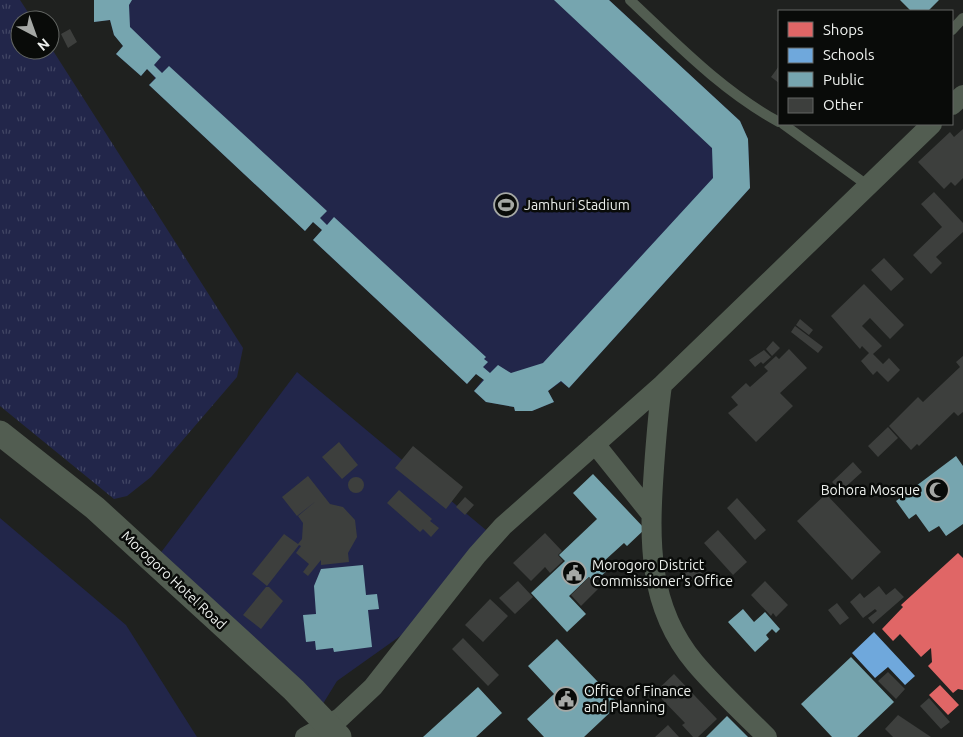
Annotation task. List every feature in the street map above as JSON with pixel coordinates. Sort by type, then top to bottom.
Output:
[{"type":"street","points":[[953,104],[963,95]]},
{"type":"street","points":[[305,737],[334,731],[352,708],[373,688],[477,554],[502,526],[662,385],[931,125]]},
{"type":"street","points":[[662,385],[657,424],[651,514],[652,551],[659,598],[671,625],[694,662],[766,737]]},
{"type":"street","name":"Morogoro Hotel Road","points":[[0,432],[95,508],[334,731]]},
{"type":"street","points":[[595,444],[651,514]]},
{"type":"lane","points":[[630,0],[718,82],[748,104],[778,121]]},
{"type":"lane","points":[[953,29],[963,18]]},
{"type":"lane","points":[[784,125],[867,185]]},
{"type":"green space","points":[[0,0],[20,0],[26,10],[10,10],[10,60],[59,60],[243,348],[237,377],[151,477],[127,496],[114,499],[0,406]]},
{"type":"green space","name":"Jamhuri Stadium","points":[[94,0],[609,0],[740,121],[748,139],[750,188],[569,388],[561,382],[548,391],[554,402],[532,411],[515,411],[514,407],[486,402],[474,391],[483,379],[476,374],[467,384],[313,240],[322,230],[313,222],[305,231],[149,85],[155,78],[147,69],[141,76],[116,54],[123,46],[114,35],[110,20],[94,22]]},
{"type":"green space","points":[[297,372],[486,530],[451,600],[337,681],[321,707],[153,563]]},
{"type":"green space","points":[[0,518],[126,625],[197,737],[0,737]]},
{"type":"building: Shops","points":[[958,553],[963,558],[963,690],[958,689],[953,693],[928,666],[932,662],[931,648],[921,657],[900,634],[893,641],[882,629],[903,607],[901,605]]},
{"type":"building: Shops","points":[[940,685],[959,705],[948,715],[929,695]]},
{"type":"building: Schools","points":[[874,632],[915,676],[905,685],[888,667],[875,678],[852,653]]},
{"type":"building: Public","points":[[94,0],[132,0],[129,5],[130,27],[161,57],[154,65],[162,73],[169,66],[327,211],[320,218],[327,225],[334,217],[486,357],[484,359],[488,362],[483,367],[490,373],[498,365],[511,373],[543,363],[713,178],[712,148],[554,0],[609,0],[740,121],[748,139],[750,188],[569,388],[561,381],[548,391],[554,402],[532,411],[515,411],[514,407],[486,402],[474,391],[484,380],[476,374],[467,384],[313,240],[322,230],[313,222],[305,231],[149,85],[156,78],[147,69],[141,76],[116,54],[123,46],[114,35],[110,20],[94,22]]},
{"type":"building: Public","points":[[900,0],[939,0],[929,10],[910,10]]},
{"type":"building: Public","name":"Bohora Mosque","points":[[956,456],[963,466],[963,524],[946,536],[939,526],[929,532],[916,514],[909,519],[896,501]]},
{"type":"building: Public","points":[[593,474],[645,529],[627,546],[624,543],[603,562],[609,569],[594,582],[589,577],[569,596],[586,614],[567,632],[531,593],[565,561],[559,555],[597,519],[573,493]]},
{"type":"building: Public","points":[[363,565],[366,595],[377,594],[379,609],[368,610],[372,647],[334,652],[333,648],[316,650],[315,641],[306,642],[303,615],[316,614],[314,586],[321,569]]},
{"type":"building: Public","points":[[743,609],[754,622],[765,612],[780,629],[776,633],[772,629],[766,635],[769,639],[755,652],[728,622]]},
{"type":"building: Public","points":[[557,639],[619,704],[584,737],[544,737],[527,719],[554,694],[528,666]]},
{"type":"building: Public","points":[[851,657],[894,702],[857,737],[832,737],[801,704]]},
{"type":"building: Public","points":[[478,687],[502,713],[476,737],[423,737]]},
{"type":"building: Public","points":[[727,716],[748,737],[706,737]]},
{"type":"building: Other","points":[[70,29],[77,42],[68,48],[61,34]]},
{"type":"building: Other","points":[[778,67],[778,82],[771,77]]},
{"type":"building: Other","points":[[963,129],[963,178],[955,186],[951,182],[944,189],[918,162],[950,132],[954,137]]},
{"type":"building: Other","points":[[934,192],[963,223],[963,232],[936,257],[942,263],[931,274],[913,255],[942,227],[921,204]]},
{"type":"building: Other","points":[[884,258],[904,279],[891,291],[871,270]]},
{"type":"building: Other","points":[[864,284],[904,325],[890,339],[870,318],[862,326],[882,346],[873,354],[883,364],[889,358],[900,370],[888,382],[877,371],[873,375],[861,361],[869,353],[862,346],[860,349],[831,316]]},
{"type":"building: Other","points":[[800,319],[813,330],[809,335],[796,325]]},
{"type":"building: Other","points":[[795,326],[823,347],[818,353],[791,332]]},
{"type":"building: Other","points":[[773,341],[780,348],[772,356],[766,349]]},
{"type":"building: Other","points":[[789,349],[807,368],[780,393],[793,406],[756,442],[728,413],[738,405],[731,397],[746,383],[750,387],[768,371],[764,367],[776,356],[779,359]]},
{"type":"building: Other","points":[[764,350],[771,357],[763,364],[761,362],[755,367],[749,360]]},
{"type":"building: Other","points":[[963,356],[963,412],[958,416],[954,412],[919,446],[917,444],[911,450],[889,426],[918,397],[923,402],[960,367],[956,362]]},
{"type":"building: Other","points":[[888,427],[898,438],[878,457],[868,446]]},
{"type":"building: Other","points":[[339,442],[358,465],[342,479],[322,457]]},
{"type":"building: Other","points":[[413,446],[463,487],[446,509],[395,468]]},
{"type":"building: Other","points":[[853,462],[862,472],[841,491],[832,482]]},
{"type":"building: Other","points":[[308,476],[330,504],[343,507],[355,520],[357,537],[348,553],[349,562],[321,565],[321,560],[308,576],[303,572],[309,564],[296,553],[301,546],[299,545],[267,586],[252,574],[284,534],[298,544],[302,539],[303,523],[298,516],[316,501],[297,516],[282,497]]},
{"type":"building: Other","points":[[356,477],[362,479],[364,485],[362,491],[356,493],[350,491],[348,485],[350,479]]},
{"type":"building: Other","points":[[399,490],[432,519],[430,521],[439,528],[431,537],[423,529],[420,532],[387,503]]},
{"type":"building: Other","points":[[826,494],[881,552],[852,580],[797,521]]},
{"type":"building: Other","points":[[465,497],[474,505],[465,515],[456,507]]},
{"type":"building: Other","points":[[737,498],[766,530],[755,540],[727,508]]},
{"type":"building: Other","points":[[718,530],[747,562],[733,575],[704,543]]},
{"type":"building: Other","points":[[545,533],[562,551],[558,555],[563,561],[550,573],[545,567],[531,581],[513,563]]},
{"type":"building: Other","points":[[687,559],[707,578],[698,588],[678,568]]},
{"type":"building: Other","points":[[589,577],[599,588],[581,606],[571,595]]},
{"type":"building: Other","points":[[518,581],[533,597],[515,614],[499,598]]},
{"type":"building: Other","points":[[765,581],[788,605],[776,617],[773,613],[771,616],[751,595]]},
{"type":"building: Other","points":[[879,586],[886,595],[895,588],[904,597],[873,624],[868,618],[877,611],[875,609],[863,618],[850,602],[860,593],[864,598]]},
{"type":"building: Other","points":[[266,587],[269,587],[283,601],[261,629],[243,615]]},
{"type":"building: Other","points":[[490,599],[508,616],[483,642],[465,625]]},
{"type":"building: Other","points":[[837,603],[849,618],[840,625],[828,610]]},
{"type":"building: Other","points":[[463,638],[499,675],[488,686],[452,649]]},
{"type":"building: Other","points":[[888,672],[905,689],[896,699],[878,681]]},
{"type":"building: Other","points":[[674,674],[717,719],[698,737],[693,737],[682,725],[685,723],[655,692]]},
{"type":"building: Other","points":[[929,698],[950,722],[941,729],[920,706]]},
{"type":"building: Other","points":[[898,715],[931,737],[893,737],[885,729]]},
{"type":"building: Other","points":[[668,725],[679,737],[655,737]]},
{"type":"place","name":"Jamhuri Stadium","points":[[506,205]]},
{"type":"place","name":"Bohora Mosque","points":[[937,490]]},
{"type":"place","name":"Morogoro District Commissioner's Office","points":[[574,573]]},
{"type":"place","name":"Office of Finance and Planning","points":[[566,699]]}]
